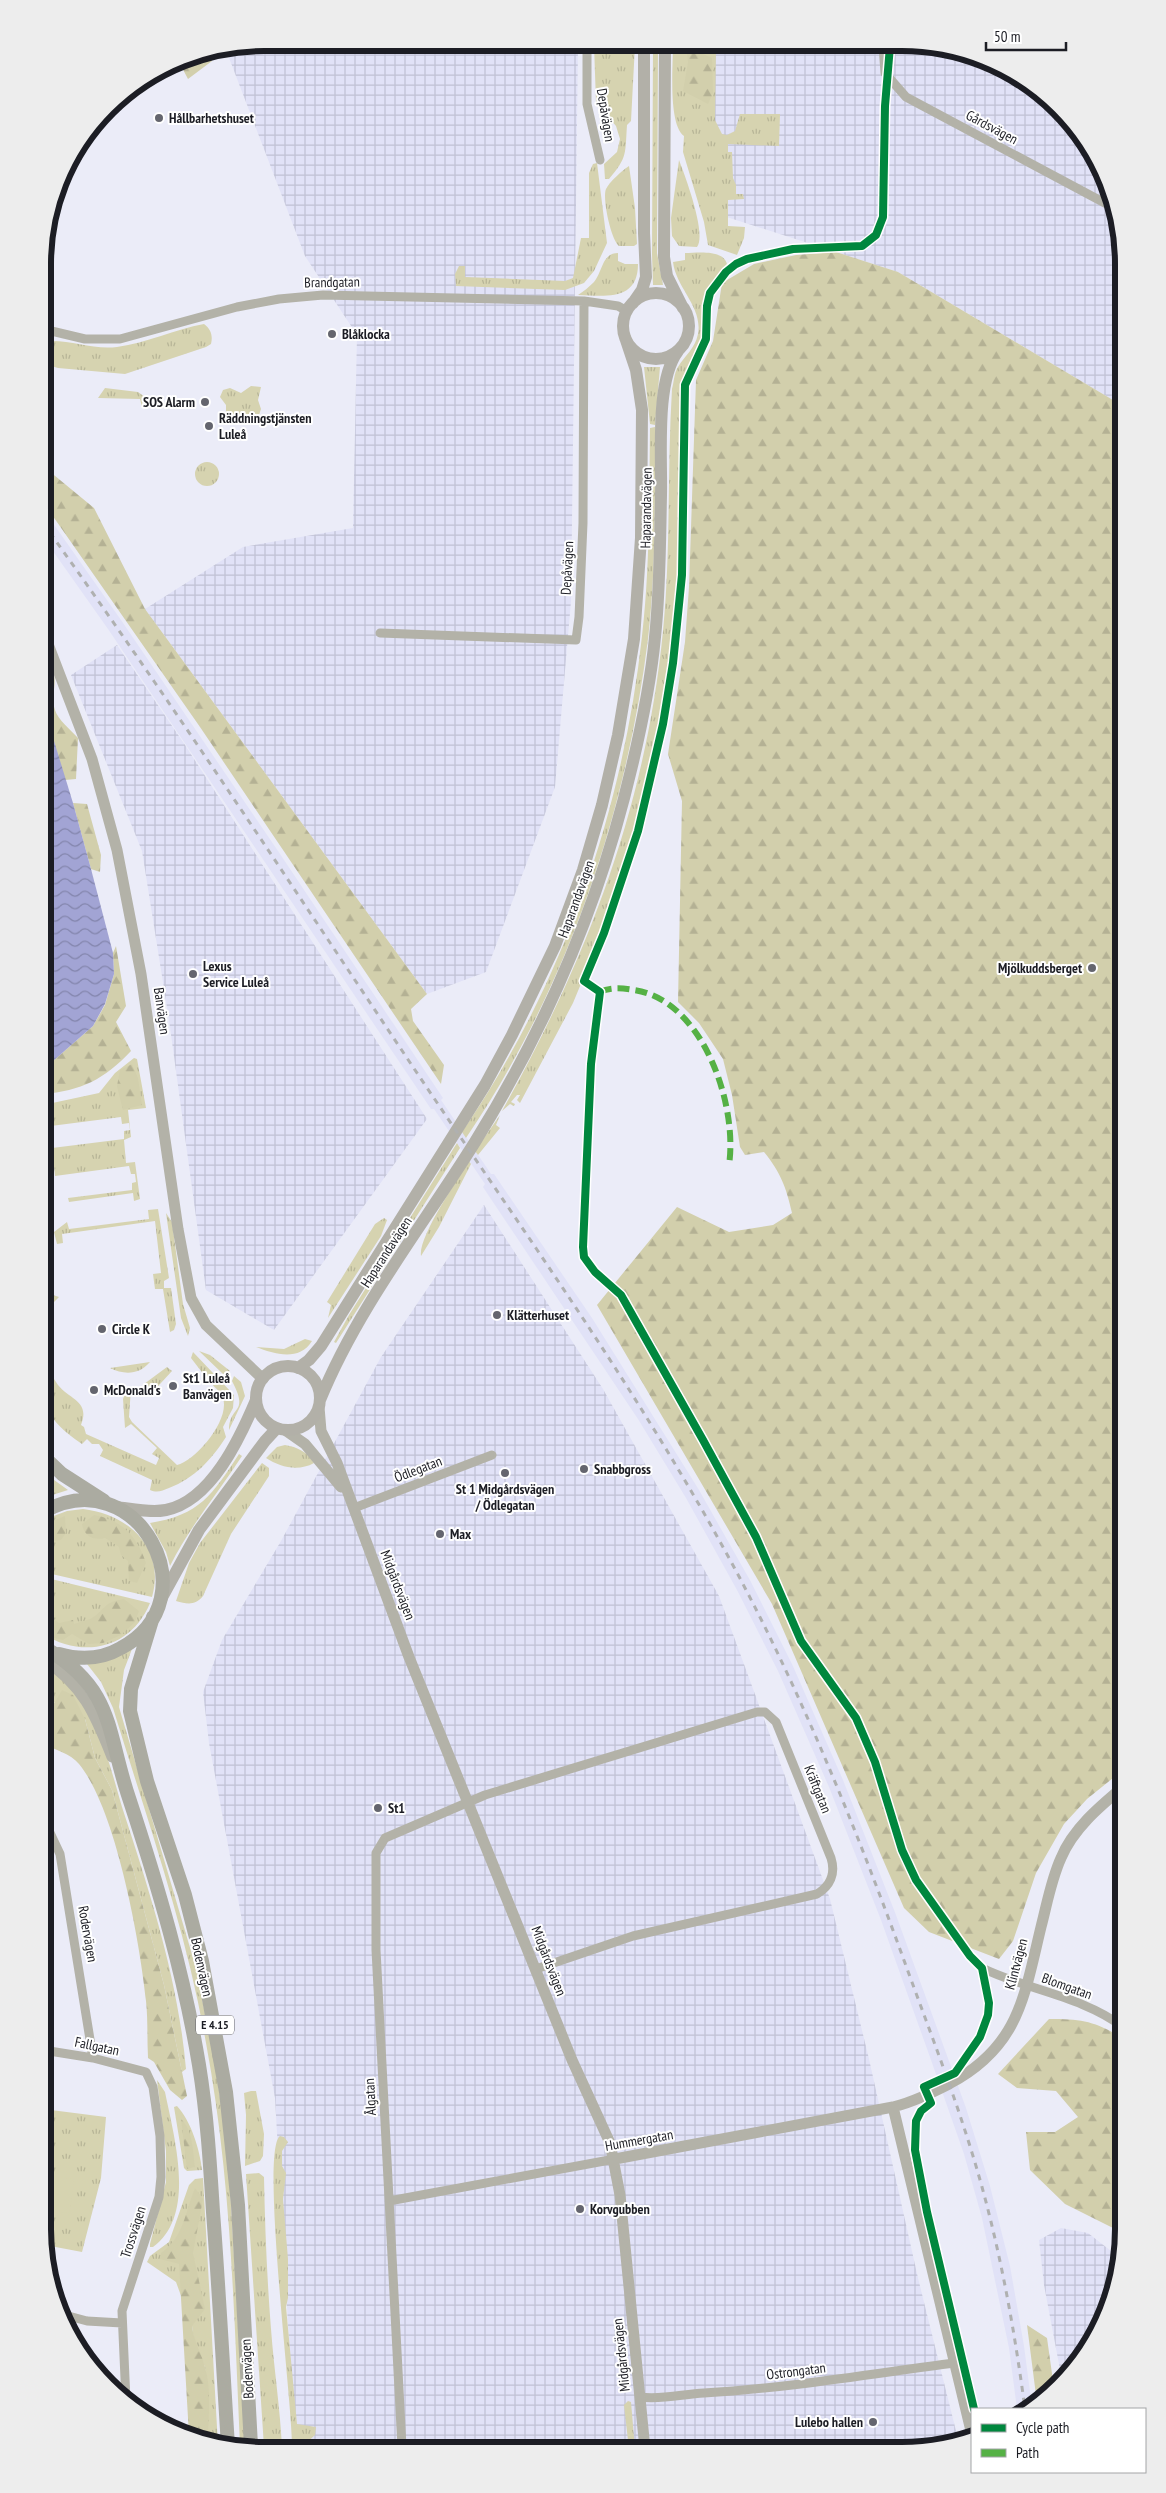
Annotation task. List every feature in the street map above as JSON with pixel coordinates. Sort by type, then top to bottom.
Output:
[{"type":"main road","points":[[644,51],[644,233],[646,277],[642,290],[630,307],[624,323],[625,337],[635,351],[647,358],[664,358],[678,351],[685,342],[689,330],[688,320],[667,276],[664,257],[665,51]]},
{"type":"main road","points":[[630,307],[644,296],[656,293],[674,298],[683,308]]},
{"type":"main road","name":"Haparandavägen","points":[[298,1368],[309,1360],[321,1346],[485,1085],[512,1035],[555,946],[583,870],[602,805],[618,735],[634,639],[641,538],[642,410],[636,370],[625,337]]},
{"type":"main road","name":"Haparandavägen","points":[[320,1404],[350,1336],[506,1090],[548,1010],[602,874],[623,807],[639,736],[655,637],[660,537],[663,395],[668,366],[678,351]]},
{"type":"main road","points":[[51,1507],[78,1500],[159,1511],[181,1505],[206,1486],[219,1470],[256,1400],[258,1389],[263,1379],[276,1369],[287,1366],[307,1372],[319,1389],[320,1404],[309,1423],[298,1429],[281,1429],[263,1418],[256,1400]]},
{"type":"main road","points":[[51,1653],[83,1658],[102,1656],[128,1645],[143,1631],[153,1617],[198,1530],[265,1441],[281,1429]]},
{"type":"main road","points":[[51,1464],[62,1474],[143,1526],[158,1551],[163,1576],[159,1604]]},
{"type":"main road","name":"Bodenvägen","points":[[153,1617],[131,1689],[130,1711],[147,1781],[186,1895],[225,2083],[238,2205],[251,2441]]},
{"type":"main road","name":"Bodenvägen","points":[[51,1656],[77,1669],[98,1696],[104,1709],[124,1785],[174,1943],[199,2067],[208,2140],[228,2439]]},
{"type":"street","name":"Depåvägen","points":[[587,51],[587,104],[600,160]]},
{"type":"street","name":"Gårdsvägen","points":[[883,51],[885,73],[906,97],[1106,204]]},
{"type":"street","name":"Brandgatan","points":[[51,331],[73,337],[120,339],[237,307],[279,299],[323,295],[584,301],[630,307]]},
{"type":"street","name":"Depåvägen","points":[[380,633],[576,640],[579,617],[583,523],[584,301]]},
{"type":"street","name":"Banvägen","points":[[51,652],[92,759],[118,850],[141,974],[178,1228],[191,1298],[206,1325],[263,1379]]},
{"type":"street","name":"Midgårdsvägen","points":[[320,1404],[321,1431],[337,1463],[409,1657],[575,2067],[610,2143],[615,2160],[620,2194],[644,2442]]},
{"type":"street","name":"Midgårdsvägen","points":[[281,1429],[305,1444],[322,1461],[352,1504]]},
{"type":"street","name":"Ödlegatan","points":[[352,1504],[492,1455]]},
{"type":"street","name":"Kräftgatan","points":[[468,1802],[597,1759],[757,1712],[765,1712],[772,1716],[782,1736],[832,1862],[832,1878],[824,1890],[817,1894],[633,1936],[536,1969]]},
{"type":"street","name":"Klintvägen","points":[[894,2107],[928,2095],[980,2066],[991,2056],[1007,2034],[1027,1986],[1052,1882],[1061,1857],[1088,1819],[1115,1794]]},
{"type":"street","name":"Ålgatan","points":[[402,2442],[376,1950],[376,1853],[384,1838],[468,1802]]},
{"type":"street","name":"Rodervägen","points":[[51,1835],[60,1854],[93,2058]]},
{"type":"street","name":"Blomgatan","points":[[982,1968],[1084,2006],[1115,2023]]},
{"type":"street","name":"Fallgatan","points":[[51,2051],[93,2058],[146,2072]]},
{"type":"street","name":"Trossvägen","points":[[125,2390],[122,2311],[159,2197],[161,2177],[160,2136],[153,2087],[146,2072]]},
{"type":"street","name":"Hummergatan","points":[[389,2201],[894,2107]]},
{"type":"street","points":[[894,2107],[971,2430]]},
{"type":"street","points":[[70,2316],[87,2321],[122,2323]]},
{"type":"street","name":"Ostrongatan","points":[[640,2397],[656,2399],[694,2393],[750,2390],[954,2363]]},
{"type":"shaded area","points":[[264,51],[578,51],[571,601],[555,787],[486,972],[427,994],[145,609],[243,547],[353,528],[357,335],[305,256],[228,54]]},
{"type":"shaded area","points":[[711,51],[902,51],[930,53],[957,58],[996,73],[1032,95],[1062,124],[1079,146],[1099,183],[1108,209],[1113,236],[1115,264],[1115,401],[898,272],[708,211]]},
{"type":"shaded area","points":[[51,520],[278,851],[443,1098],[441,1100],[491,1174],[494,1174],[592,1318],[699,1490],[751,1582],[792,1664],[843,1780],[896,1915],[966,2108],[990,2186],[1010,2266],[1024,2346],[1031,2399],[1017,2408],[1009,2348],[982,2218],[964,2154],[881,1920],[829,1787],[778,1671],[737,1590],[686,1498],[638,1419],[483,1187],[485,1184],[434,1109],[431,1109],[108,629],[51,548]]},
{"type":"shaded area","points":[[117,645],[185,745],[427,1119],[274,1330],[206,1290],[169,1020],[142,851],[71,675]]},
{"type":"shaded area","points":[[484,1205],[603,1389],[719,1596],[830,1899],[869,2059],[918,2278],[957,2435],[930,2440],[902,2442],[295,2442],[275,2098],[209,1743],[203,1692],[222,1640],[281,1541],[381,1357]]},
{"type":"shaded area","points":[[1061,2228],[1088,2233],[1113,2253],[1108,2284],[1099,2310],[1079,2347],[1060,2371],[1044,2285],[1039,2240]]},
{"type":"green space","points":[[594,51],[635,51],[631,121],[627,125],[623,160],[609,179],[605,179],[604,164],[617,152],[620,139],[616,126],[596,102]]},
{"type":"green space","points":[[653,51],[658,51],[657,253],[663,285],[653,285]]},
{"type":"green space","points":[[673,51],[716,51],[715,120],[722,134],[727,135],[735,131],[740,114],[780,114],[779,146],[728,144],[728,152],[732,152],[736,194],[743,194],[744,199],[728,200],[728,226],[745,227],[744,238],[737,255],[708,245],[704,222],[683,152],[684,136],[679,130],[673,107]]},
{"type":"green space","points":[[687,51],[701,51],[701,53],[712,58],[713,93],[708,104],[683,91],[688,62]]},
{"type":"green space","points":[[212,57],[212,61],[188,79],[182,67]]},
{"type":"green space","points":[[679,160],[697,218],[699,240],[697,247],[679,246],[672,236],[671,218]]},
{"type":"green space","points":[[597,163],[607,243],[594,271],[584,283],[565,290],[456,286],[455,274],[459,266],[465,266],[465,277],[565,281],[573,278],[581,238],[589,238],[589,173],[593,164]]},
{"type":"green space","points":[[629,166],[635,208],[637,244],[634,246],[619,246],[610,228],[605,194],[610,183]]},
{"type":"green space","points":[[836,252],[898,272],[1115,401],[1115,1776],[1087,1799],[1064,1824],[1036,1873],[1013,1941],[999,1959],[929,1932],[904,1908],[772,1604],[597,1305],[677,1207],[729,1232],[773,1225],[792,1213],[782,1181],[764,1152],[745,1155],[740,1147],[732,1095],[723,1059],[699,1023],[678,1002],[682,801],[668,754],[685,642],[689,587],[696,380],[713,341],[722,283],[754,264],[796,255]]},
{"type":"green space","points":[[618,253],[618,261],[625,264],[638,264],[637,276],[633,285],[618,294],[599,296],[578,295],[594,282],[606,259]]},
{"type":"green space","points":[[685,253],[715,254],[725,259],[727,264],[707,292],[703,340],[683,382],[679,569],[672,657],[652,768],[622,874],[573,1003],[520,1103],[517,1100],[520,1095],[517,1095],[511,1102],[515,1104],[514,1106],[510,1104],[502,1111],[533,1054],[586,938],[608,880],[627,820],[643,758],[655,696],[663,631],[668,540],[672,389],[677,369],[692,348],[698,334],[697,315],[679,280],[673,262],[685,260]]},
{"type":"green space","points":[[204,324],[211,333],[211,344],[125,374],[51,366],[52,341],[109,348],[139,342]]},
{"type":"green space","points":[[644,367],[660,367],[655,425],[650,424]]},
{"type":"green space","points":[[251,386],[261,387],[258,400],[261,409],[259,415],[242,414],[232,421],[226,420],[226,405],[220,397],[223,390],[230,388],[241,393]]},
{"type":"green space","points":[[105,388],[138,392],[145,397],[146,407],[142,407],[140,399],[98,398]]},
{"type":"green space","points":[[655,427],[654,533],[651,613],[648,639],[638,705],[607,835],[586,899],[562,961],[534,1022],[502,1081],[466,1138],[462,1132],[498,1076],[530,1018],[558,957],[582,895],[603,832],[620,767],[633,702],[642,636],[648,558],[650,428]]},
{"type":"green space","points":[[207,462],[212,463],[218,469],[218,479],[212,485],[207,486],[202,485],[196,479],[195,474],[196,469],[202,463]]},
{"type":"green space","points":[[51,473],[94,508],[145,609],[427,994],[411,1009],[413,1021],[444,1065],[441,1084],[200,727],[51,513]]},
{"type":"green space","points":[[51,668],[55,678],[53,703],[55,710],[62,721],[78,738],[76,779],[65,780],[51,732]]},
{"type":"green space","points":[[73,803],[87,804],[101,855],[100,872],[91,869]]},
{"type":"green space","points":[[116,946],[126,1006],[116,1022],[131,1051],[112,1069],[92,1082],[69,1090],[51,1093],[51,1061],[93,1026],[105,1005],[114,974],[113,953]]},
{"type":"green space","points":[[134,1058],[137,1059],[146,1108],[128,1110],[131,1137],[124,1140],[126,1163],[135,1162],[140,1199],[134,1201],[133,1193],[69,1202],[68,1198],[132,1190],[132,1183],[136,1182],[135,1174],[131,1174],[129,1166],[55,1176],[52,1148],[124,1139],[124,1131],[130,1130],[129,1123],[122,1124],[121,1117],[51,1126],[51,1103],[99,1093],[115,1073]]},
{"type":"green space","points":[[132,1064],[138,1078],[142,1105],[123,1110],[117,1086],[120,1070]]},
{"type":"green space","points":[[500,1115],[496,1125],[500,1128],[478,1155],[475,1151]]},
{"type":"green space","points":[[457,1143],[460,1148],[336,1343],[334,1342],[349,1315]]},
{"type":"green space","points":[[469,1161],[471,1164],[439,1227],[421,1256],[422,1247],[432,1222]]},
{"type":"green space","points":[[158,1209],[169,1278],[164,1281],[164,1288],[171,1288],[176,1324],[174,1330],[170,1332],[163,1289],[155,1289],[153,1274],[161,1273],[155,1221],[62,1234],[63,1243],[57,1244],[54,1232],[67,1222],[69,1229],[149,1219],[148,1210]]},
{"type":"green space","points":[[166,1213],[172,1222],[183,1304],[190,1328],[188,1336],[181,1318]]},
{"type":"green space","points":[[384,1218],[387,1220],[381,1236],[328,1318],[331,1305],[327,1302],[375,1224]]},
{"type":"green space","points":[[51,1234],[54,1250],[51,1251]]},
{"type":"green space","points":[[51,1283],[53,1295],[59,1297],[54,1302],[51,1300]]},
{"type":"green space","points":[[305,1339],[312,1341],[307,1348],[293,1354],[278,1354],[256,1347],[284,1349]]},
{"type":"green space","points":[[199,1351],[210,1355],[230,1371],[223,1374]]},
{"type":"green space","points":[[193,1352],[234,1395],[233,1408],[223,1427],[226,1437],[214,1453],[195,1474],[164,1490],[150,1490],[152,1480],[100,1456],[103,1450],[99,1444],[92,1444],[87,1439],[82,1444],[59,1425],[51,1415],[51,1373],[61,1388],[76,1400],[83,1410],[81,1425],[84,1427],[86,1434],[156,1465],[159,1458],[152,1454],[157,1448],[131,1424],[125,1428],[123,1399],[127,1389],[131,1388],[129,1417],[132,1422],[177,1465],[185,1462],[211,1437],[218,1426],[224,1405],[221,1394],[209,1381],[211,1378],[204,1375],[191,1358]]},
{"type":"green space","points":[[150,1362],[141,1369],[126,1373],[110,1368]]},
{"type":"green space","points":[[167,1367],[172,1371],[149,1396],[143,1390],[144,1384]]},
{"type":"green space","points":[[234,1376],[241,1382],[245,1396],[229,1430],[232,1417],[239,1405],[237,1392],[232,1381]]},
{"type":"green space","points":[[285,1445],[302,1451],[314,1463],[295,1468],[277,1464],[266,1458],[277,1447]]},
{"type":"green space","points":[[239,1454],[242,1456],[195,1523],[170,1566],[166,1552],[150,1523],[181,1515],[203,1501],[221,1481]]},
{"type":"green space","points":[[262,1463],[269,1468],[269,1476],[231,1534],[203,1596],[191,1603],[176,1601],[189,1563],[200,1543]]},
{"type":"green space","points":[[51,1478],[68,1490],[51,1495]]},
{"type":"green space","points":[[83,1509],[99,1512],[115,1518],[140,1536],[148,1549],[153,1563],[155,1579],[152,1597],[51,1574],[51,1517],[67,1511]]},
{"type":"green space","points":[[94,1515],[113,1521],[133,1537],[146,1563],[137,1583],[129,1581],[128,1561],[121,1555],[119,1547],[105,1538],[93,1538],[85,1532],[82,1524]]},
{"type":"green space","points":[[65,1516],[66,1533],[61,1540],[53,1541],[51,1543],[51,1522]]},
{"type":"green space","points":[[51,1579],[150,1603],[142,1619],[131,1631],[118,1640],[104,1645],[89,1647],[58,1642],[51,1638]]},
{"type":"green space","points":[[124,1599],[139,1611],[135,1622],[121,1635],[103,1643],[89,1644],[72,1634],[63,1640],[51,1637],[51,1617],[59,1623],[73,1620],[74,1624],[90,1619],[117,1600]]},
{"type":"green space","points":[[132,1649],[124,1670],[119,1707],[196,1968],[216,2070],[228,2153],[245,2441],[240,2440],[230,2244],[221,2143],[198,2000],[165,1874],[113,1708],[101,1682],[87,1664],[116,1657]]},
{"type":"green space","points":[[51,1671],[65,1682],[84,1703],[96,1726],[106,1753],[143,1871],[170,1969],[177,2002],[186,2069],[182,2072],[164,1985],[112,1790],[95,1758],[85,1719],[55,1702],[51,1707]]},
{"type":"green space","points":[[62,1690],[73,1695],[85,1719],[95,1758],[112,1790],[164,1985],[187,2096],[182,2100],[170,2090],[154,2062],[148,2058],[147,2008],[143,1976],[124,1877],[115,1843],[92,1785],[76,1760],[51,1748],[51,1707]]},
{"type":"green space","points":[[1049,2019],[1088,2022],[1115,2034],[1115,2229],[1065,2204],[1030,2170],[1026,2132],[1055,2132],[1078,2117],[1056,2091],[1017,2088],[998,2074]]},
{"type":"green space","points":[[157,2080],[165,2092],[177,2152],[179,2196],[175,2216],[167,2233],[153,2247],[150,2247],[166,2182],[166,2151]]},
{"type":"green space","points":[[256,2091],[264,2134],[263,2156],[260,2161],[245,2166],[246,2115],[244,2093]]},
{"type":"green space","points":[[177,2106],[187,2120],[194,2136],[202,2170],[187,2171],[184,2168],[174,2107]]},
{"type":"green space","points":[[51,2110],[106,2117],[101,2178],[82,2252],[52,2246]]},
{"type":"green space","points":[[181,2119],[188,2129],[194,2155],[195,2167],[187,2169]]},
{"type":"green space","points":[[280,2136],[284,2137],[288,2142],[282,2151],[282,2166],[286,2173],[283,2199],[288,2259],[288,2298],[286,2307],[297,2424],[316,2427],[315,2435],[307,2442],[292,2442],[275,2230],[275,2152]]},
{"type":"green space","points":[[259,2173],[264,2177],[266,2253],[272,2344],[282,2442],[264,2442],[246,2174]]},
{"type":"green space","points":[[51,2176],[74,2179],[70,2213],[51,2211]]},
{"type":"green space","points":[[203,2178],[218,2437],[208,2435],[208,2397],[205,2367],[194,2341],[192,2326],[176,2282],[147,2262],[150,2256],[169,2242],[189,2185],[195,2179]]},
{"type":"green space","points":[[195,2188],[203,2199],[193,2253],[205,2309],[192,2326],[207,2376],[208,2435],[189,2428],[179,2264],[160,2259],[161,2253],[175,2239],[183,2223]]},
{"type":"green space","points":[[1027,2325],[1047,2338],[1053,2378],[1036,2394]]},
{"type":"green space","points":[[628,2401],[631,2402],[634,2442],[628,2442],[624,2405]]},
{"type":"water","points":[[51,731],[73,803],[113,953],[114,974],[105,1004],[93,1026],[51,1061]]},
{"type":"railway","points":[[51,534],[184,725],[609,1358],[683,1477],[745,1588],[771,1638],[840,1793],[954,2098],[982,2187],[996,2242],[1012,2325],[1024,2403]]},
{"type":"marked path","points":[[600,992],[612,989],[625,989],[658,998],[679,1013],[697,1034],[711,1059],[721,1086],[728,1114],[729,1165]]},
{"type":"cycle path","points":[[890,51],[885,106],[883,217],[876,235],[862,246],[793,249],[747,259],[736,264],[726,272],[710,293],[707,306],[706,339],[685,385],[682,575],[673,663],[663,724],[638,831],[604,933],[584,981],[600,992],[591,1064],[583,1247],[584,1257],[595,1272],[621,1295],[703,1440],[756,1537],[801,1641],[856,1718],[875,1762],[902,1850],[916,1880],[970,1956],[982,1968],[989,2003],[988,2015],[980,2037],[955,2073],[924,2087],[931,2103],[921,2111],[916,2121],[915,2150],[927,2212],[974,2408]]},
{"type":"place","name":"Hållbarhetshuset","points":[[159,118]]},
{"type":"place","name":"Blåklocka","points":[[332,334]]},
{"type":"place","name":"SOS Alarm","points":[[205,402]]},
{"type":"place","name":"Räddningstjänsten Luleå","points":[[209,426]]},
{"type":"place","name":"Mjölkuddsberget","points":[[1092,968]]},
{"type":"place","name":"Lexus Service Luleå","points":[[193,974]]},
{"type":"place","name":"Klätterhuset","points":[[497,1315]]},
{"type":"place","name":"Circle K","points":[[102,1329]]},
{"type":"place","name":"St1 Luleå Banvägen","points":[[173,1386]]},
{"type":"place","name":"McDonald's","points":[[94,1390]]},
{"type":"place","name":"Snabbgross","points":[[584,1469]]},
{"type":"place","name":"St 1 Midgårdsvägen / Ödlegatan","points":[[505,1473]]},
{"type":"place","name":"Max","points":[[440,1534]]},
{"type":"place","name":"St1","points":[[378,1808]]},
{"type":"place","name":"Korvgubben","points":[[580,2209]]},
{"type":"place","name":"Lulebo hallen","points":[[873,2422]]}]
